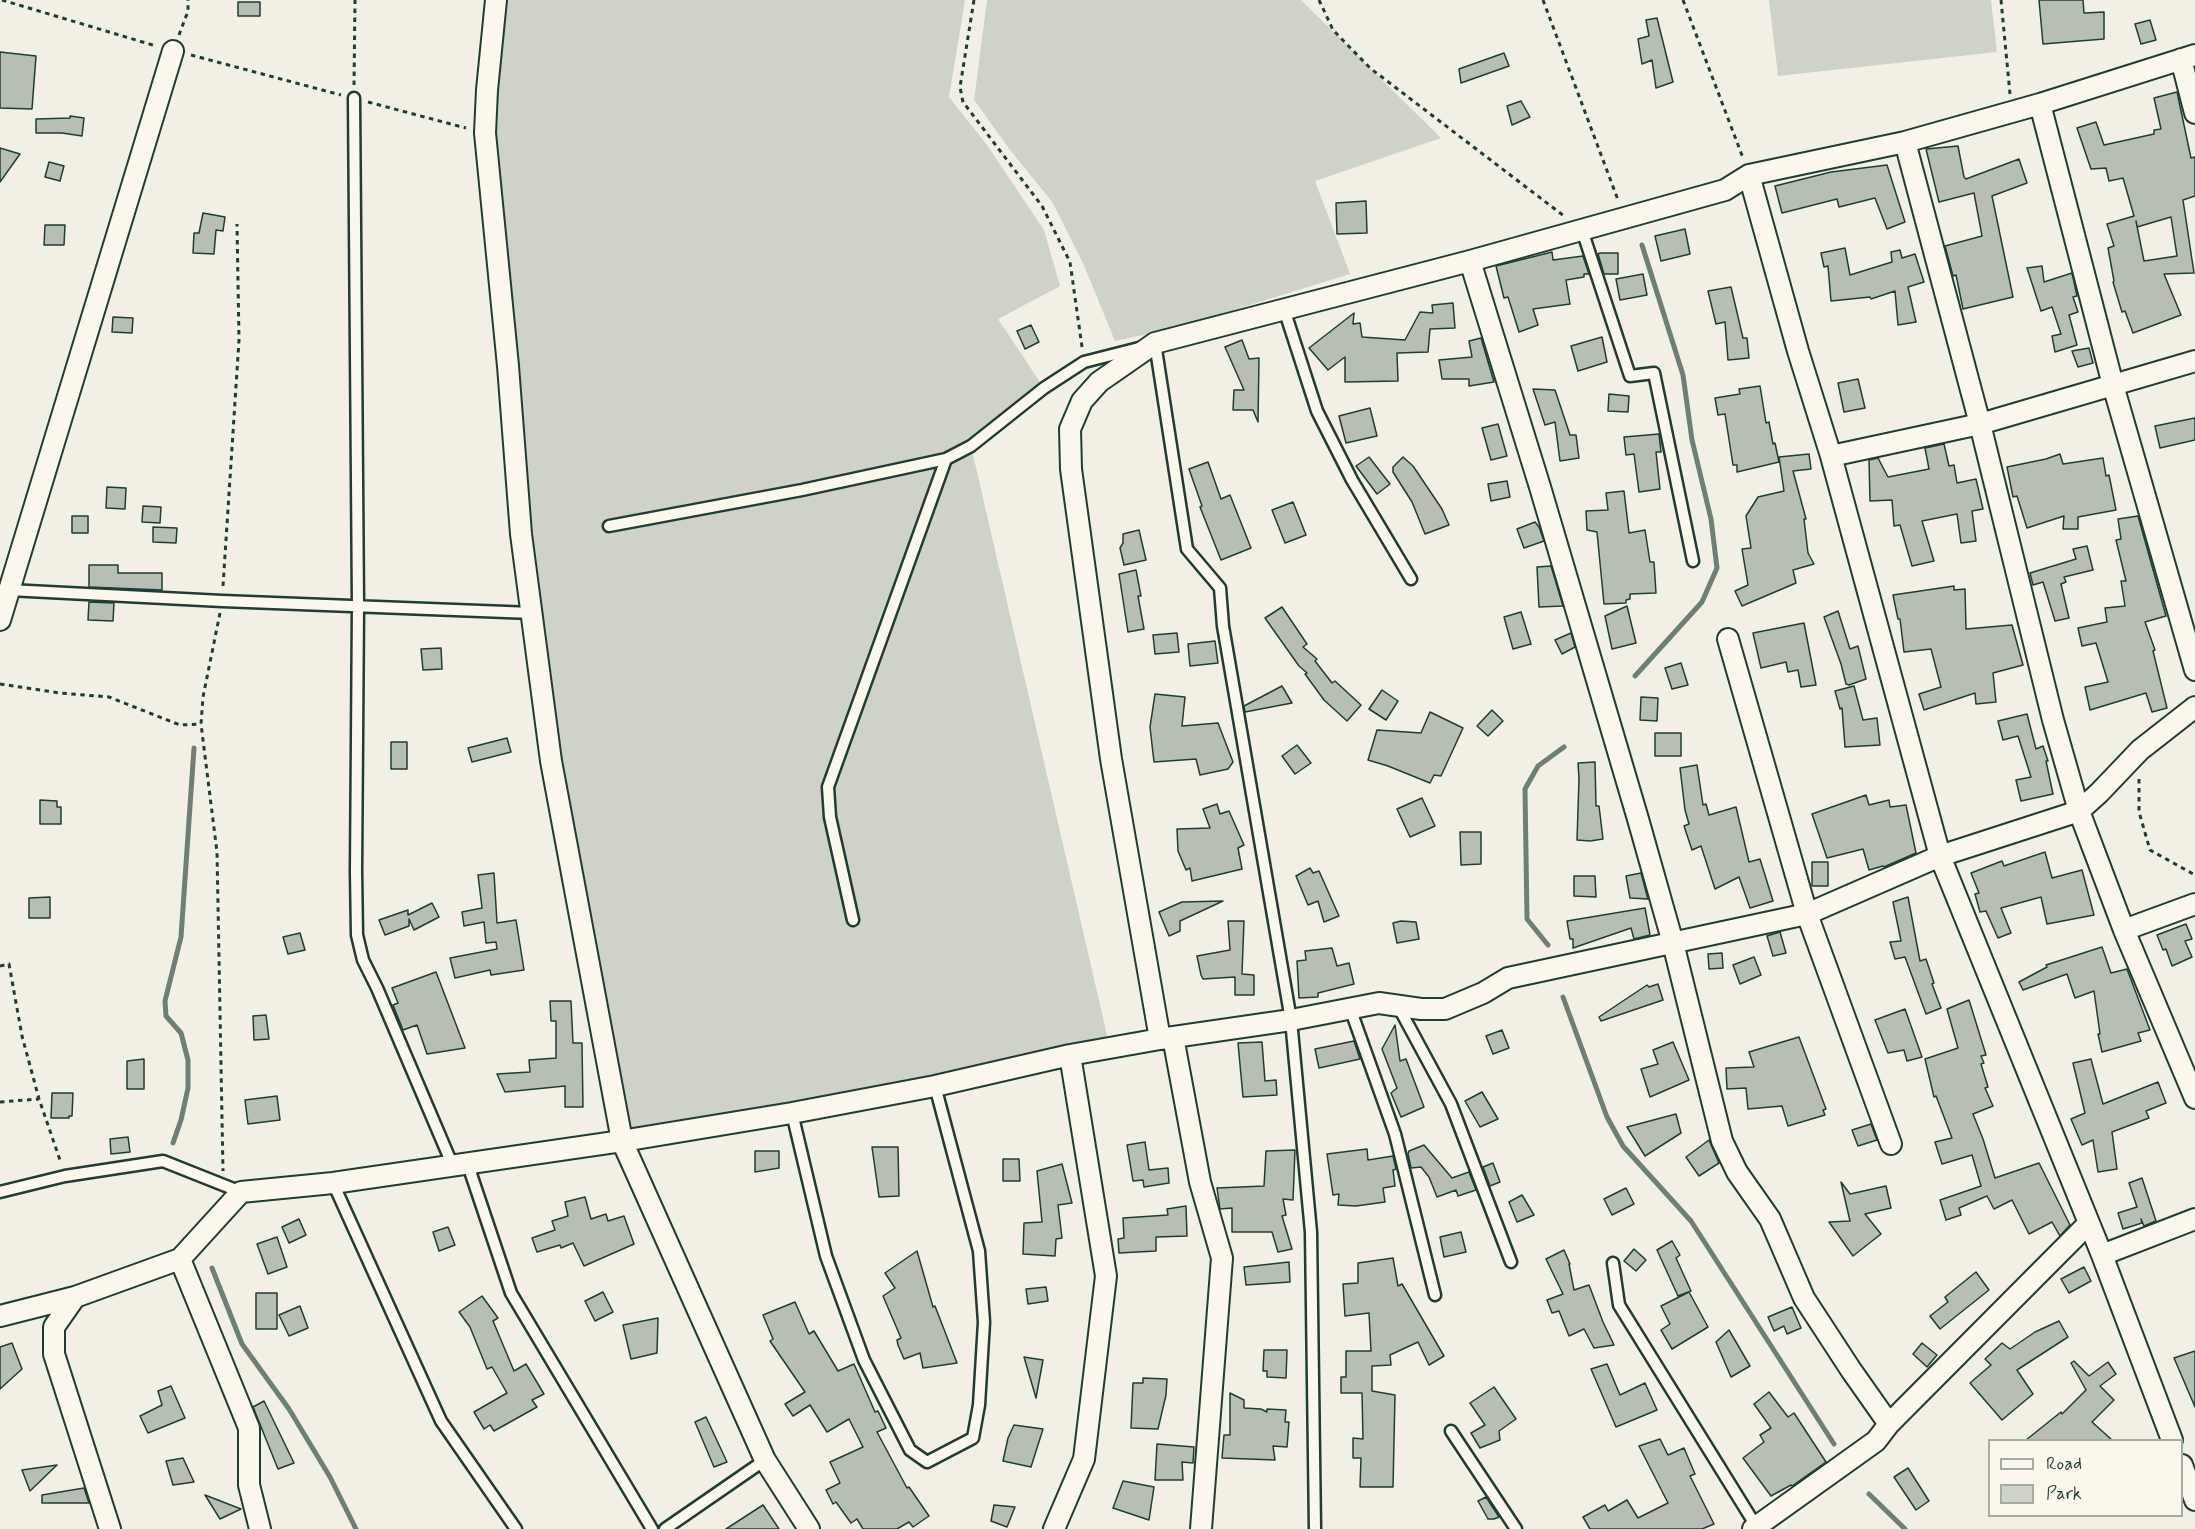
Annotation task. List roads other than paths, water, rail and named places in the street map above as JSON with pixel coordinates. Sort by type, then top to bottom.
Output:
[{"type":"street","points":[[496,0],[485,133],[508,366],[520,524],[551,761],[622,1141],[765,1460],[809,1529]]},
{"type":"street","points":[[0,620],[173,51]]},
{"type":"street","points":[[1201,1529],[1222,1258],[1200,1182],[1167,1038],[1111,759],[1071,469],[1070,429],[1082,401],[1099,382],[1155,343],[1470,261],[1725,190],[1749,175],[1905,142],[2040,104],[2188,57],[2195,113]]},
{"type":"street","points":[[2040,104],[2113,385],[2195,670]]},
{"type":"street","points":[[1905,142],[1980,424],[2053,720],[2079,811],[2124,930],[2195,1098]]},
{"type":"street","points":[[1749,175],[1798,351],[1831,456],[1940,856],[2102,1255],[2172,1439]]},
{"type":"street","points":[[1470,261],[1553,532],[1673,943],[1722,1141],[1737,1172],[1770,1219],[1804,1298],[1889,1424]]},
{"type":"street","points":[[1831,456],[1980,424],[2195,361]]},
{"type":"street","points":[[1728,639],[1807,914],[1891,1144]]},
{"type":"street","points":[[0,1316],[75,1297],[180,1259],[233,1188],[333,1183],[622,1141],[792,1113],[935,1086],[1070,1055],[1291,1020],[1379,1003],[1421,1009],[1445,1009],[1483,993],[1508,978],[1807,914],[1940,856],[2079,811],[2106,787],[2140,750],[2195,707]]},
{"type":"street","points":[[2124,930],[2195,904]]},
{"type":"street","points":[[1054,1529],[1084,1459],[1106,1276],[1070,1055]]},
{"type":"street","points":[[2102,1255],[2195,1219]]},
{"type":"street","points":[[1755,1528],[1876,1441],[1889,1424],[2088,1224]]},
{"type":"street","points":[[180,1259],[249,1428],[249,1485],[260,1529]]},
{"type":"street","points":[[75,1297],[54,1327],[54,1354],[110,1529]]},
{"type":"street","points":[[2183,1470],[2195,1500]]},
{"type":"lane","points":[[354,98],[358,606],[357,935],[363,960],[459,1163],[511,1293],[652,1529]]},
{"type":"lane","points":[[1582,230],[1630,376],[1654,373],[1693,561]]},
{"type":"lane","points":[[1284,309],[1317,411],[1352,480],[1411,579]]},
{"type":"lane","points":[[609,526],[802,490],[946,459],[970,446],[1044,388],[1084,362],[1155,343],[1187,549],[1220,588],[1223,626],[1291,1020],[1311,1232],[1315,1529]]},
{"type":"lane","points":[[853,920],[830,817],[828,787],[946,459]]},
{"type":"lane","points":[[9,590],[222,602],[532,614]]},
{"type":"lane","points":[[1398,1006],[1451,1104],[1510,1262]]},
{"type":"lane","points":[[1350,1008],[1395,1134],[1435,1295]]},
{"type":"lane","points":[[792,1113],[826,1256],[864,1360],[910,1450],[927,1462],[973,1438],[979,1405],[984,1322],[980,1251],[935,1086]]},
{"type":"lane","points":[[0,1192],[65,1176],[163,1161],[233,1188]]},
{"type":"lane","points":[[333,1183],[441,1421],[516,1529]]},
{"type":"lane","points":[[1613,1263],[1619,1305],[1755,1528]]},
{"type":"lane","points":[[1451,1431],[1516,1529]]},
{"type":"lane","points":[[665,1529],[765,1460]]},
{"type":"waterway","points":[[1635,676],[1702,602],[1717,568],[1711,519],[1692,440],[1683,375],[1642,245]]},
{"type":"waterway","points":[[1548,945],[1527,919],[1525,789],[1538,766],[1564,747]]},
{"type":"waterway","points":[[173,1143],[188,1088],[188,1060],[181,1033],[166,1016],[165,1001],[181,937],[194,748]]},
{"type":"waterway","points":[[1563,997],[1607,1117],[1623,1146],[1691,1221],[1834,1444]]},
{"type":"waterway","points":[[212,1268],[242,1344],[289,1409],[330,1477],[356,1529]]},
{"type":"waterway","points":[[1869,1494],[1905,1529]]}]
